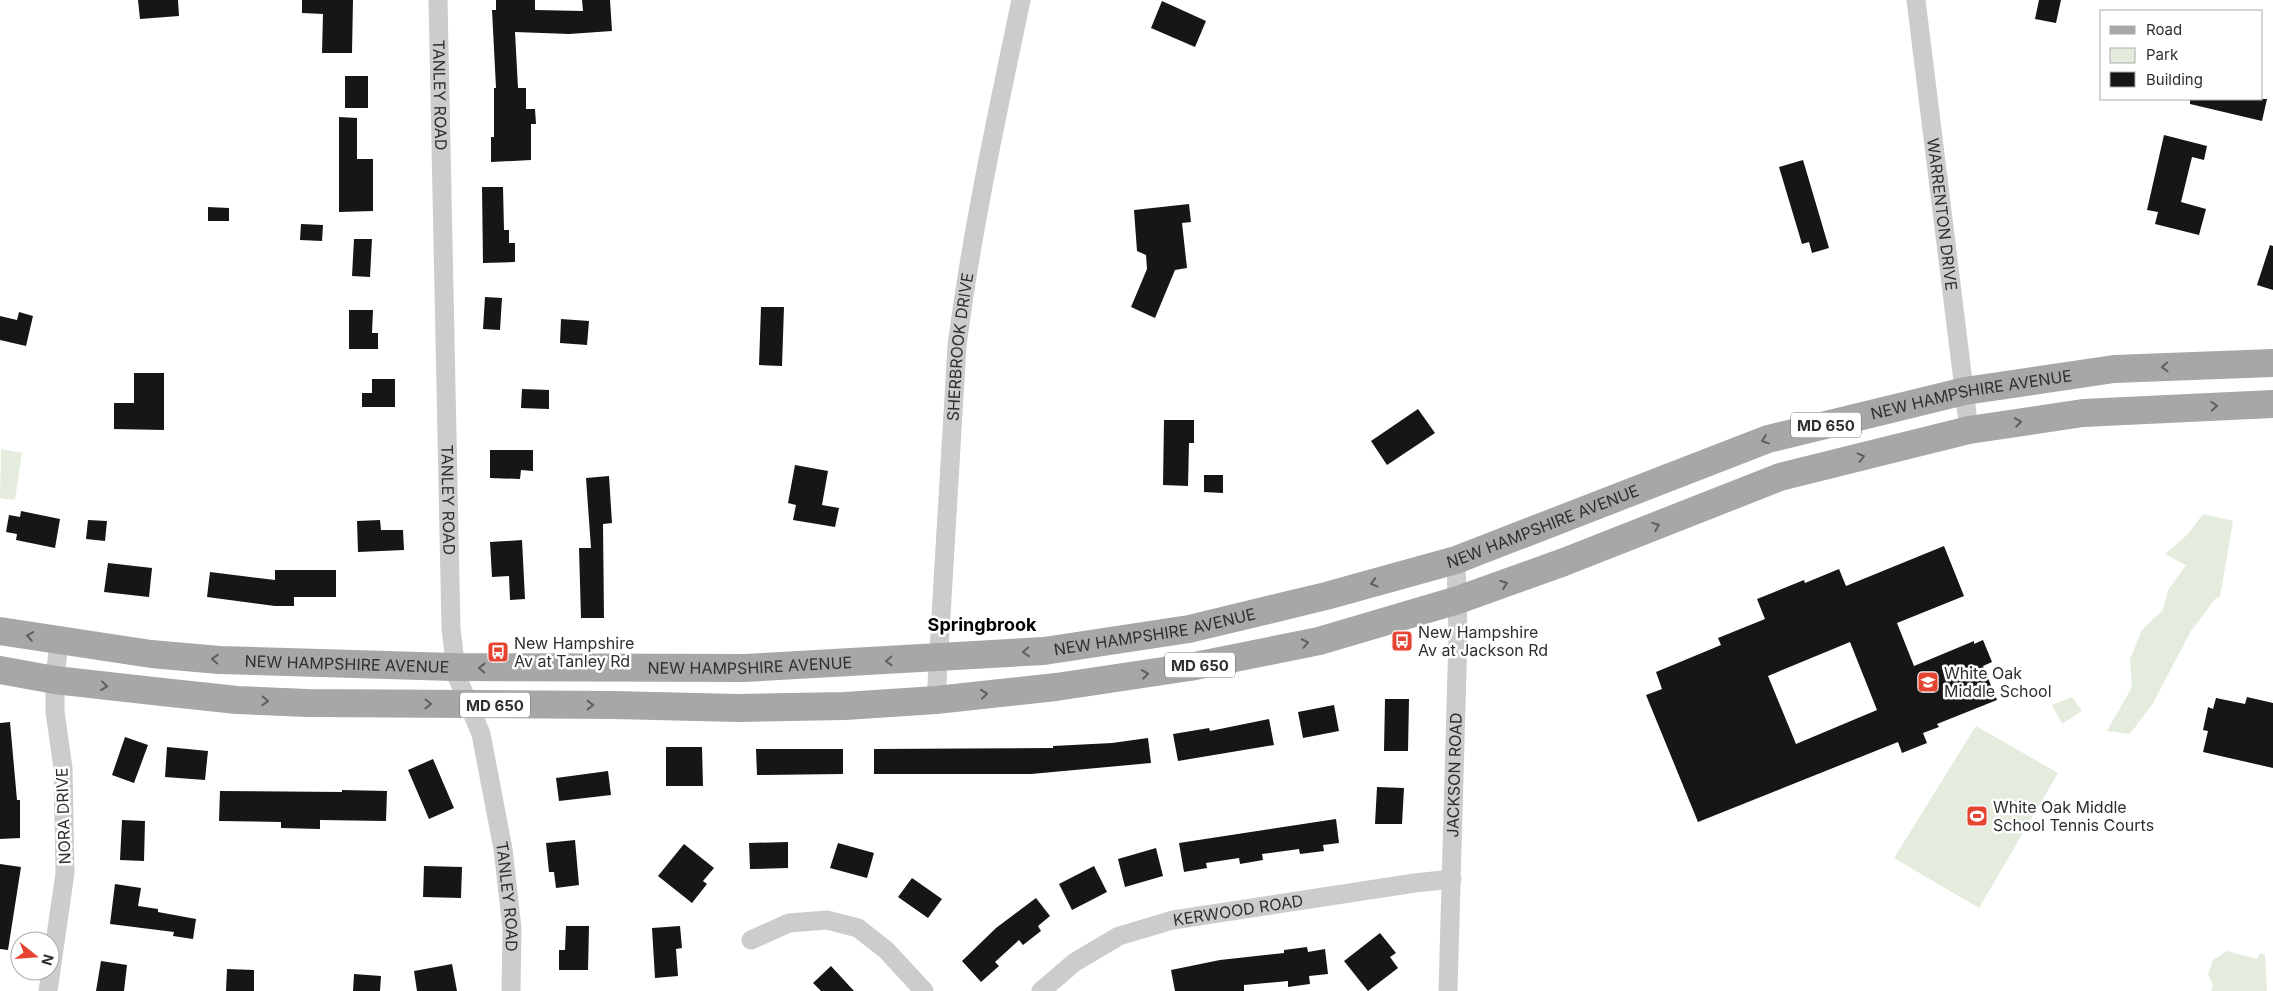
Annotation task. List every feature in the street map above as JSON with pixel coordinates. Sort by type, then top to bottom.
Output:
[{"type":"main road","name":"NEW HAMPSHIRE AVENUE","points":[[0,631],[151,654],[219,660],[453,667],[745,668],[1044,651],[1189,629],[1326,596],[1456,560],[1768,439],[1965,391],[2114,369],[2273,363]]},
{"type":"main road","name":"NEW HAMPSHIRE AVENUE","points":[[0,670],[55,680],[237,700],[307,703],[613,705],[738,708],[845,706],[936,700],[1056,687],[1190,667],[1318,640],[1458,600],[1564,562],[1780,477],[1969,430],[2083,412],[2273,404]]},
{"type":"street","name":"TANLEY ROAD","points":[[438,0],[453,667],[481,734],[503,849],[512,928],[511,991]]},
{"type":"street","name":"SHERBROOK DRIVE","points":[[936,700],[953,387],[961,310],[986,168],[1021,0]]},
{"type":"street","name":"WARRENTON DRIVE","points":[[1916,0],[1969,430]]},
{"type":"street","name":"JACKSON ROAD","points":[[1448,991],[1458,600],[1456,560]]},
{"type":"street","name":"NORA DRIVE","points":[[48,991],[65,873],[63,768],[55,712],[55,680],[59,640]]},
{"type":"street","name":"KERWOOD ROAD","points":[[1041,991],[1075,962],[1119,936],[1173,920],[1414,883],[1452,879]]},
{"type":"street","points":[[751,940],[789,923],[827,920],[858,928],[886,950],[924,991]]},
{"type":"green space","points":[[1,449],[22,453],[15,500],[0,498]]},
{"type":"green space","points":[[2203,514],[2233,521],[2220,597],[2215,599],[2191,631],[2153,703],[2130,734],[2107,731],[2132,687],[2130,659],[2142,630],[2163,610],[2168,590],[2186,565],[2165,554],[2187,535]]},
{"type":"green space","points":[[2072,697],[2082,711],[2062,724],[2052,705]]},
{"type":"green space","name":"White Oak Middle School Tennis Courts","points":[[1976,726],[2058,773],[1979,908],[1894,858]]},
{"type":"green space","points":[[2227,951],[2257,959],[2260,953],[2265,954],[2267,991],[2211,991],[2213,984],[2208,974],[2213,960]]},
{"type":"building","points":[[138,0],[178,0],[179,16],[140,19]]},
{"type":"building","points":[[302,0],[353,0],[352,53],[322,53],[323,14],[302,13]]},
{"type":"building","points":[[496,0],[535,0],[535,10],[583,11],[582,0],[610,0],[612,31],[569,34],[515,32],[518,88],[526,88],[526,109],[535,109],[536,124],[531,124],[531,160],[491,162],[491,137],[494,137],[494,88],[496,88],[492,10],[496,10]]},
{"type":"building","points":[[2039,0],[2061,0],[2056,23],[2035,19]]},
{"type":"building","points":[[1162,1],[1206,21],[1195,47],[1151,28]]},
{"type":"building","points":[[345,76],[368,76],[368,108],[345,108]]},
{"type":"building","points":[[2267,99],[2262,121],[2190,104],[2190,100]]},
{"type":"building","points":[[339,117],[357,118],[357,159],[373,159],[373,211],[339,212]]},
{"type":"building","points":[[2164,135],[2207,146],[2204,160],[2192,157],[2181,202],[2206,209],[2199,235],[2155,224],[2158,212],[2147,210]]},
{"type":"building","points":[[1803,160],[1829,248],[1812,253],[1809,242],[1802,244],[1779,167]]},
{"type":"building","points":[[482,187],[503,187],[504,230],[509,230],[509,243],[515,243],[515,262],[483,263]]},
{"type":"building","points":[[1189,204],[1191,222],[1182,223],[1187,268],[1175,270],[1155,318],[1131,307],[1147,269],[1146,255],[1137,251],[1134,210]]},
{"type":"building","points":[[208,207],[229,208],[229,221],[208,221]]},
{"type":"building","points":[[301,224],[323,225],[322,241],[300,240]]},
{"type":"building","points":[[354,239],[372,239],[370,277],[352,276]]},
{"type":"building","points":[[2270,245],[2273,246],[2273,290],[2257,285]]},
{"type":"building","points":[[485,297],[502,298],[500,330],[483,329]]},
{"type":"building","points":[[761,307],[784,307],[782,366],[759,365]]},
{"type":"building","points":[[349,310],[373,310],[372,333],[378,333],[378,349],[349,349]]},
{"type":"building","points":[[19,312],[33,316],[26,346],[0,340],[0,316],[17,320]]},
{"type":"building","points":[[561,319],[589,321],[587,345],[560,343]]},
{"type":"building","points":[[134,373],[164,373],[164,430],[114,429],[114,403],[134,403]]},
{"type":"building","points":[[372,379],[395,379],[395,407],[362,407],[362,393],[372,393]]},
{"type":"building","points":[[522,389],[549,390],[549,409],[521,408]]},
{"type":"building","points":[[1418,409],[1435,433],[1387,465],[1371,441]]},
{"type":"building","points":[[1164,420],[1194,420],[1194,443],[1189,443],[1188,486],[1163,485]]},
{"type":"building","points":[[490,450],[533,450],[533,471],[521,470],[520,479],[490,478]]},
{"type":"building","points":[[795,465],[828,471],[822,505],[839,508],[835,527],[793,520],[796,505],[788,503]]},
{"type":"building","points":[[1204,475],[1223,475],[1223,493],[1204,492]]},
{"type":"building","points":[[609,476],[612,523],[603,524],[604,618],[581,618],[579,548],[591,548],[586,478]]},
{"type":"building","points":[[21,511],[60,519],[55,548],[16,540],[17,534],[6,532],[9,515],[20,517]]},
{"type":"building","points":[[88,520],[107,521],[105,541],[86,539]]},
{"type":"building","points":[[380,520],[381,530],[403,530],[404,550],[358,552],[357,521]]},
{"type":"building","points":[[522,540],[525,599],[510,600],[509,576],[492,577],[490,542]]},
{"type":"building","name":"White Oak Middle School","points":[[1944,546],[1964,596],[1897,623],[1914,666],[1974,641],[1974,644],[1983,640],[1992,662],[1983,666],[1997,700],[1937,724],[1939,727],[1923,733],[1927,743],[1902,753],[1898,742],[1698,822],[1646,695],[1662,689],[1656,672],[1721,645],[1718,638],[1765,619],[1757,599],[1804,580],[1805,583],[1839,569],[1846,586]],"holes":[[[1850,642],[1877,710],[1796,744],[1768,676]]]},
{"type":"building","points":[[108,563],[152,568],[149,597],[104,592]]},
{"type":"building","points":[[275,570],[336,570],[336,597],[294,597],[294,606],[275,606],[207,597],[210,572],[275,580]]},
{"type":"building","points":[[2247,697],[2273,703],[2273,768],[2203,752],[2208,731],[2203,730],[2208,707],[2213,709],[2216,698],[2245,704]]},
{"type":"building","points":[[1385,699],[1409,699],[1408,751],[1384,751]]},
{"type":"building","points":[[1334,705],[1339,731],[1303,738],[1298,712]]},
{"type":"building","points":[[1269,719],[1274,745],[1178,761],[1173,734],[1209,728],[1210,731]]},
{"type":"building","points":[[10,722],[17,800],[20,800],[20,838],[0,839],[0,723]]},
{"type":"building","points":[[125,737],[148,745],[134,783],[112,775]]},
{"type":"building","points":[[1148,738],[1151,763],[1031,774],[874,774],[874,749],[1053,748],[1053,746],[1112,743]]},
{"type":"building","points":[[167,747],[208,751],[205,780],[165,777]]},
{"type":"building","points":[[666,747],[702,747],[703,786],[666,786]]},
{"type":"building","points":[[756,749],[843,749],[843,774],[757,775]]},
{"type":"building","points":[[433,759],[454,808],[429,819],[408,770]]},
{"type":"building","points":[[608,771],[611,795],[559,801],[556,778]]},
{"type":"building","points":[[1377,787],[1404,788],[1402,824],[1375,824]]},
{"type":"building","points":[[342,790],[387,791],[386,821],[320,820],[320,829],[281,828],[281,822],[219,821],[220,791],[342,792]]},
{"type":"building","points":[[1336,819],[1339,843],[1323,845],[1324,851],[1300,854],[1299,849],[1262,854],[1263,860],[1240,864],[1239,858],[1206,863],[1207,868],[1184,872],[1179,843]]},
{"type":"building","points":[[122,820],[145,821],[144,861],[120,860]]},
{"type":"building","points":[[575,840],[579,885],[556,888],[554,872],[549,872],[546,843]]},
{"type":"building","points":[[788,842],[788,868],[750,869],[749,843]]},
{"type":"building","points":[[838,843],[874,853],[867,878],[830,868]]},
{"type":"building","points":[[684,844],[714,868],[703,881],[707,884],[692,903],[658,876]]},
{"type":"building","points":[[1156,848],[1163,876],[1125,887],[1118,859]]},
{"type":"building","points":[[0,864],[21,867],[8,950],[0,949]]},
{"type":"building","points":[[424,866],[462,867],[461,898],[423,897]]},
{"type":"building","points":[[1094,866],[1107,892],[1072,910],[1059,884]]},
{"type":"building","points":[[912,878],[942,899],[928,918],[898,897]]},
{"type":"building","points":[[115,884],[141,888],[138,906],[196,919],[193,939],[173,936],[174,932],[110,924]]},
{"type":"building","points":[[1036,898],[1050,916],[1038,926],[1041,931],[1023,945],[1019,940],[995,962],[999,966],[981,982],[962,961],[996,928]]},
{"type":"building","points":[[566,926],[589,926],[588,970],[559,970],[559,950],[565,950]]},
{"type":"building","points":[[680,926],[682,948],[676,949],[678,976],[655,978],[652,928]]},
{"type":"building","points":[[1380,933],[1396,953],[1390,957],[1398,968],[1368,991],[1344,961]]},
{"type":"building","points":[[1307,947],[1308,952],[1325,949],[1328,974],[1309,976],[1310,984],[1288,987],[1288,981],[1244,985],[1244,991],[1175,991],[1171,970],[1220,960],[1284,953],[1284,950]]},
{"type":"building","points":[[101,961],[127,965],[124,991],[96,991]]},
{"type":"building","points":[[452,964],[457,991],[417,991],[414,971]]},
{"type":"building","points":[[831,966],[854,991],[821,991],[813,983]]},
{"type":"building","points":[[227,969],[254,970],[254,991],[226,991]]},
{"type":"building","points":[[354,974],[381,976],[380,991],[353,991]]},
{"type":"place","name":"New Hampshire Av at Jackson Rd","points":[[1402,641]]},
{"type":"place","name":"New Hampshire Av at Tanley Rd","points":[[498,652]]},
{"type":"place","name":"White Oak Middle School","points":[[1928,682]]},
{"type":"place","name":"White Oak Middle School Tennis Courts","points":[[1977,816]]},
{"type":"district","name":"Springbrook","points":[[982,624]]}]
